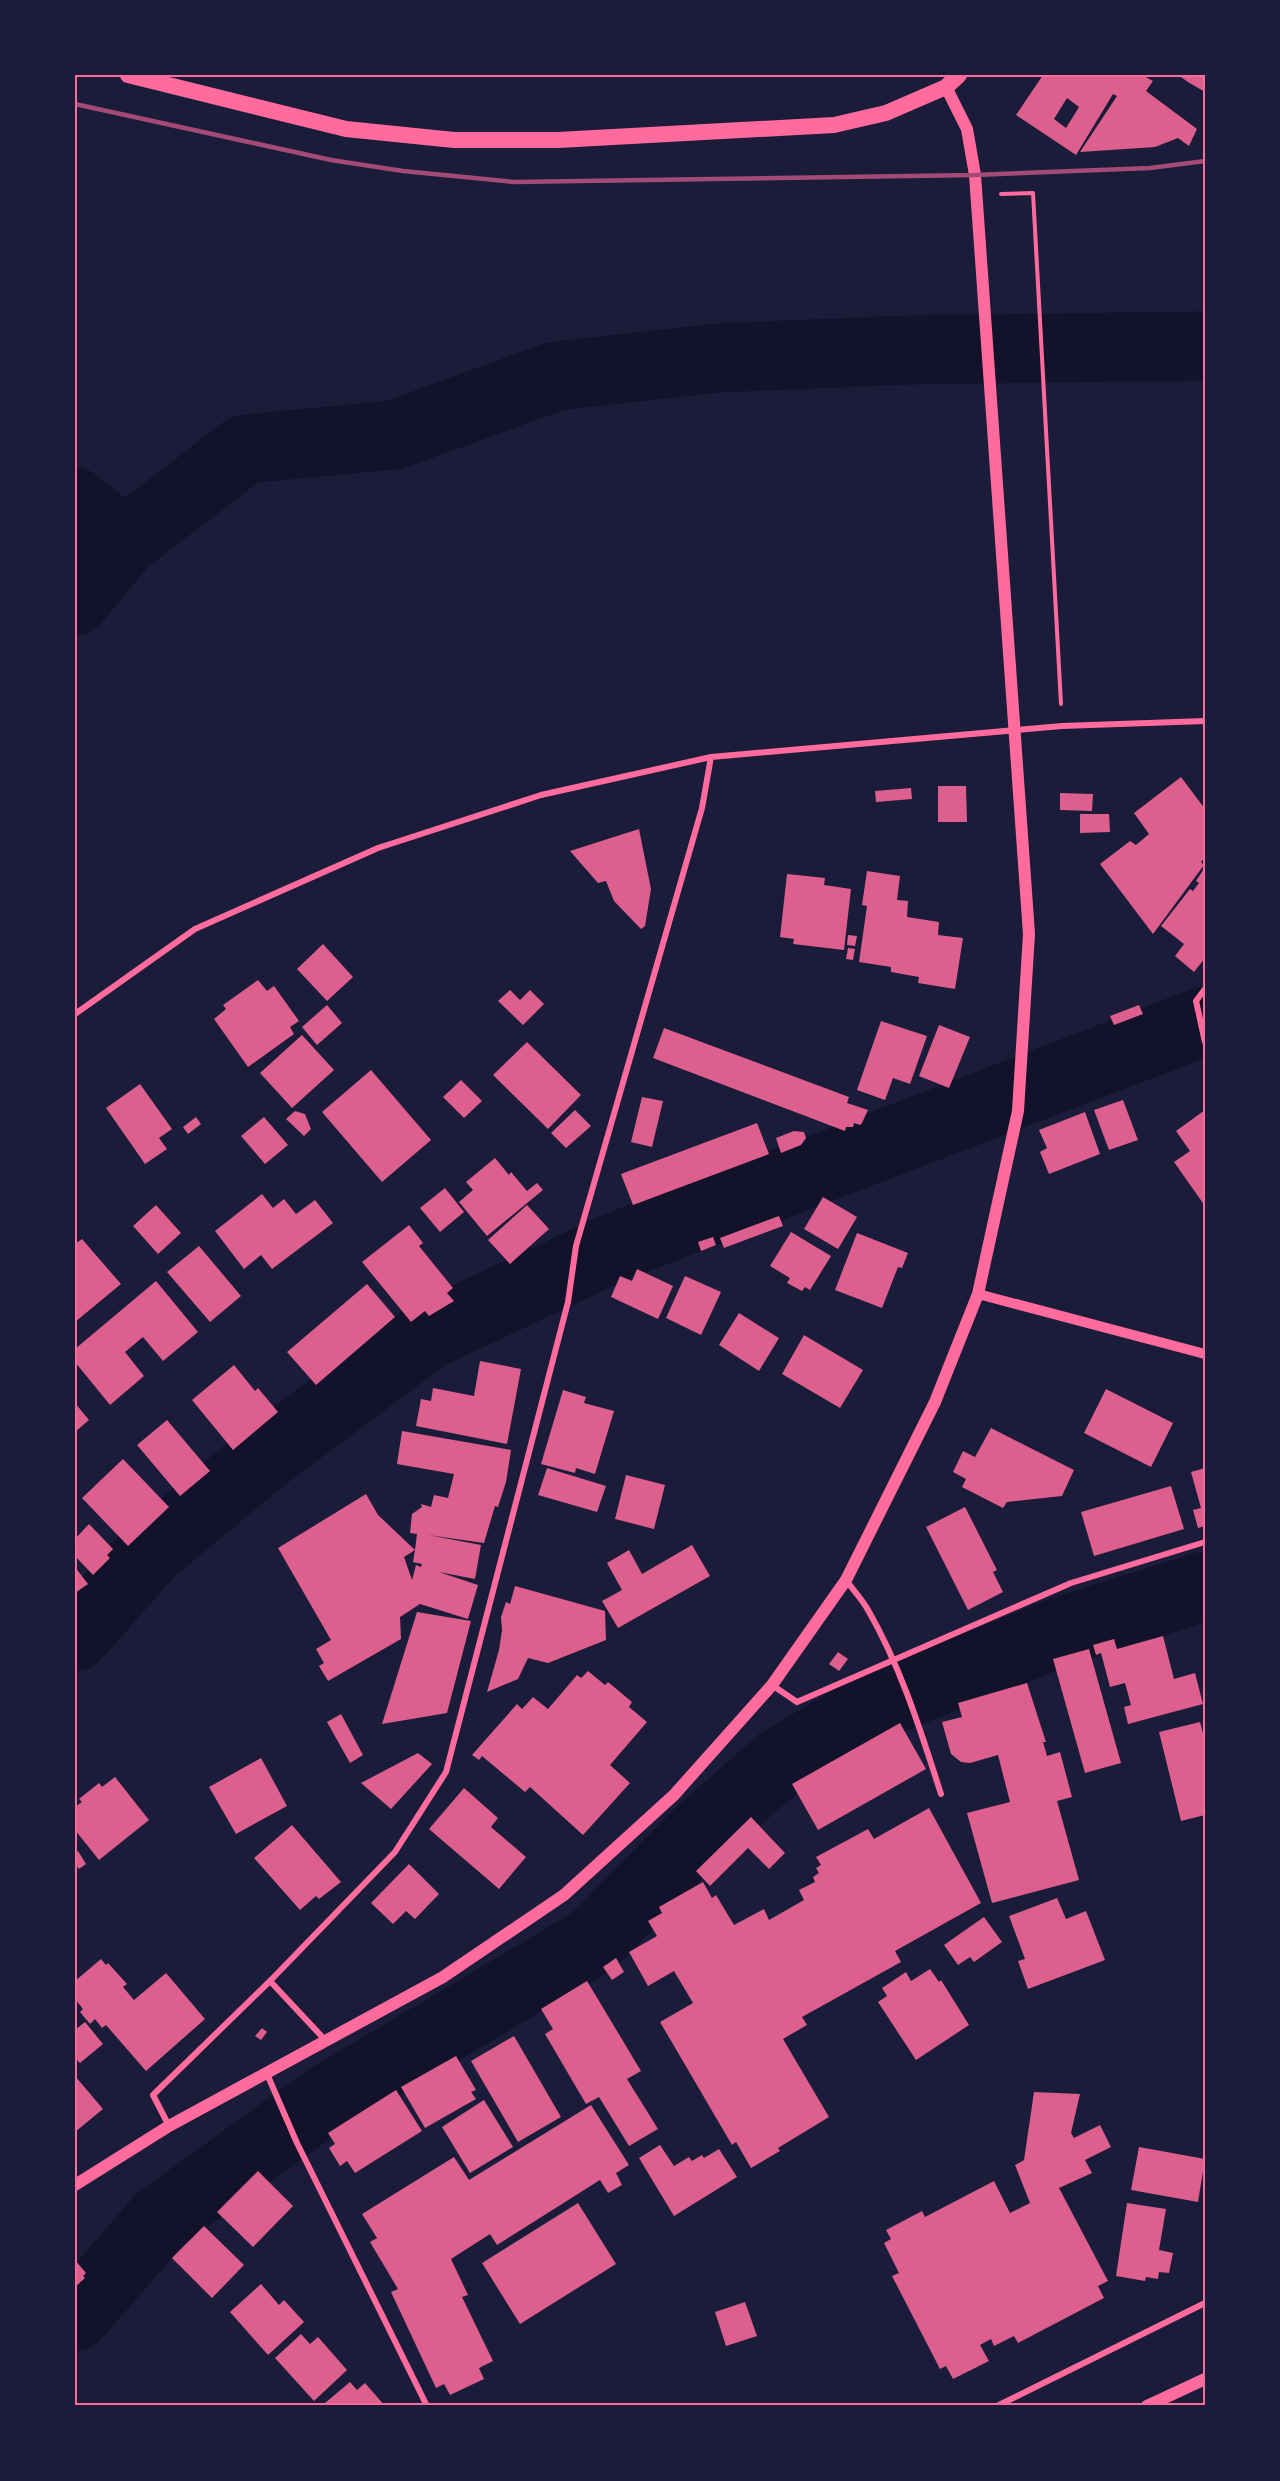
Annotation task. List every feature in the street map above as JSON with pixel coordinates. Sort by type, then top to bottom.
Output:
[{"type":"highway","points":[[128,75],[346,129],[454,140],[558,140],[834,125],[886,113],[946,87],[959,75]]},
{"type":"main road","points":[[75,2185],[169,2126],[443,1977],[564,1895],[674,1795],[772,1685],[846,1580],[935,1402],[978,1294],[1018,1111],[1029,934],[976,195],[967,129],[946,87]]},
{"type":"main road","points":[[1147,2406],[1205,2379]]},
{"type":"street","points":[[75,1014],[195,929],[378,848],[542,795],[711,757],[1062,726],[1205,721]]},
{"type":"street","points":[[169,2126],[153,2095],[270,1981],[395,1852],[446,1772],[568,1302],[576,1246],[702,808],[711,757]]},
{"type":"street","points":[[1205,989],[1196,1001],[1205,1042]]},
{"type":"street","points":[[978,1294],[1205,1354]]},
{"type":"street","points":[[772,1685],[797,1702],[1071,1583],[1205,1542]]},
{"type":"street","points":[[846,1580],[867,1609],[893,1662],[915,1714],[941,1794]]},
{"type":"street","points":[[270,1981],[327,2042]]},
{"type":"street","points":[[267,2074],[297,2143],[428,2406]]},
{"type":"street","points":[[997,2406],[1205,2303]]},
{"type":"path","points":[[1033,192],[1062,726]]},
{"type":"building","points":[[1043,75],[1142,75],[1153,81],[1146,91],[1197,129],[1189,146],[1178,138],[1155,147],[1080,152],[1117,96],[1113,94],[1076,155],[1016,115]],"holes":[[[1067,98],[1079,107],[1066,128],[1054,119]]]},
{"type":"building","points":[[1178,75],[1205,75],[1205,92],[1188,82]]},
{"type":"building","points":[[1181,777],[1205,809],[1205,857],[1201,862],[1204,865],[1153,934],[1100,864],[1130,841],[1136,845],[1149,834],[1134,813]]},
{"type":"building","points":[[938,786],[966,786],[967,822],[938,822]]},
{"type":"building","points":[[911,788],[912,799],[876,802],[875,791]]},
{"type":"building","points":[[1060,793],[1093,794],[1092,811],[1060,810]]},
{"type":"building","points":[[1080,814],[1109,814],[1110,832],[1080,833]]},
{"type":"building","points":[[639,829],[651,889],[645,926],[641,929],[614,901],[606,881],[598,883],[570,851]]},
{"type":"building","points":[[1205,867],[1205,958],[1194,972],[1175,956],[1184,944],[1161,926],[1190,889],[1193,891],[1199,883],[1196,881]]},
{"type":"building","points":[[867,871],[900,876],[897,900],[908,901],[907,917],[939,922],[938,935],[963,938],[955,989],[918,983],[919,977],[891,972],[891,967],[859,962],[867,906],[862,905]]},
{"type":"building","points":[[787,874],[825,878],[824,885],[851,889],[844,950],[793,944],[794,939],[780,937]]},
{"type":"building","points":[[848,935],[857,936],[855,946],[847,945]]},
{"type":"building","points":[[323,944],[353,977],[327,1001],[297,969]]},
{"type":"building","points":[[848,948],[855,949],[853,960],[846,959]]},
{"type":"building","points":[[258,980],[267,991],[274,986],[299,1021],[290,1027],[294,1034],[248,1067],[214,1019],[226,1009],[223,1005]]},
{"type":"building","points":[[510,990],[520,1000],[530,990],[544,1004],[523,1025],[498,1001]]},
{"type":"building","points":[[327,1005],[342,1023],[317,1045],[302,1027]]},
{"type":"building","points":[[1139,1005],[1143,1014],[1114,1025],[1110,1016]]},
{"type":"building","points":[[881,1021],[927,1036],[910,1084],[893,1078],[885,1100],[857,1090]]},
{"type":"building","points":[[939,1025],[970,1037],[949,1088],[919,1076]]},
{"type":"building","points":[[664,1028],[849,1097],[847,1103],[868,1110],[860,1125],[854,1123],[853,1127],[846,1127],[845,1131],[653,1058]]},
{"type":"building","points":[[302,1035],[334,1070],[292,1108],[260,1073]]},
{"type":"building","points":[[527,1042],[581,1095],[548,1129],[493,1075]]},
{"type":"building","points":[[371,1070],[431,1140],[382,1182],[322,1112]]},
{"type":"building","points":[[461,1080],[482,1101],[464,1118],[443,1097]]},
{"type":"building","points":[[140,1084],[172,1129],[159,1138],[167,1149],[145,1164],[106,1108]]},
{"type":"building","points":[[642,1097],[663,1101],[652,1147],[631,1142]]},
{"type":"building","points":[[1123,1100],[1138,1140],[1109,1150],[1094,1110]]},
{"type":"building","points":[[575,1110],[591,1126],[566,1148],[551,1133]]},
{"type":"building","points":[[1205,1110],[1205,1206],[1174,1162],[1190,1151],[1176,1131]]},
{"type":"building","points":[[295,1111],[305,1114],[311,1129],[304,1136],[286,1119]]},
{"type":"building","points":[[1085,1112],[1100,1154],[1049,1174],[1040,1152],[1047,1148],[1039,1130]]},
{"type":"building","points":[[196,1117],[201,1124],[188,1134],[183,1127]]},
{"type":"building","points":[[264,1117],[288,1145],[265,1164],[241,1136]]},
{"type":"building","points":[[757,1123],[769,1154],[633,1205],[621,1174]]},
{"type":"building","points":[[794,1131],[804,1132],[806,1138],[801,1145],[781,1153],[776,1138]]},
{"type":"building","points":[[495,1158],[527,1191],[537,1183],[543,1190],[487,1236],[459,1202],[473,1190],[466,1182]]},
{"type":"building","points":[[445,1188],[464,1212],[440,1232],[420,1208]]},
{"type":"building","points":[[262,1194],[273,1208],[284,1199],[296,1214],[315,1200],[333,1223],[272,1269],[261,1255],[244,1269],[215,1231]]},
{"type":"building","points":[[823,1197],[857,1217],[838,1249],[804,1229]]},
{"type":"building","points":[[156,1205],[181,1233],[158,1254],[133,1226]]},
{"type":"building","points":[[527,1205],[549,1229],[510,1264],[488,1240]]},
{"type":"building","points":[[779,1216],[783,1226],[724,1248],[720,1238]]},
{"type":"building","points":[[409,1225],[423,1243],[419,1246],[453,1288],[447,1293],[454,1301],[429,1316],[425,1311],[411,1322],[362,1262]]},
{"type":"building","points":[[791,1232],[831,1256],[810,1290],[805,1287],[802,1291],[787,1283],[790,1278],[770,1266]]},
{"type":"building","points":[[857,1233],[908,1253],[902,1268],[898,1267],[882,1308],[835,1290]]},
{"type":"building","points":[[713,1237],[716,1245],[701,1251],[698,1242]]},
{"type":"building","points":[[82,1239],[121,1284],[75,1322],[75,1244]]},
{"type":"building","points":[[199,1246],[241,1296],[210,1322],[167,1272]]},
{"type":"building","points":[[637,1269],[673,1286],[658,1319],[611,1297],[620,1276],[632,1281]]},
{"type":"building","points":[[685,1276],[721,1292],[701,1335],[666,1318]]},
{"type":"building","points":[[156,1281],[198,1332],[163,1361],[143,1337],[125,1352],[144,1376],[110,1405],[75,1362],[75,1349]]},
{"type":"building","points":[[367,1284],[395,1317],[316,1385],[287,1352]]},
{"type":"building","points":[[739,1313],[779,1338],[759,1371],[719,1345]]},
{"type":"building","points":[[804,1335],[863,1370],[840,1408],[782,1374]]},
{"type":"building","points":[[480,1361],[521,1369],[507,1444],[416,1426],[421,1399],[431,1401],[433,1388],[474,1396]]},
{"type":"building","points":[[234,1365],[255,1391],[258,1388],[278,1412],[233,1450],[192,1400]]},
{"type":"building","points":[[1106,1389],[1173,1423],[1151,1467],[1084,1433]]},
{"type":"building","points":[[563,1390],[586,1397],[584,1403],[614,1411],[595,1474],[576,1468],[575,1473],[541,1464]]},
{"type":"building","points":[[75,1403],[89,1420],[75,1432]]},
{"type":"building","points":[[167,1420],[210,1471],[180,1496],[137,1445]]},
{"type":"building","points":[[991,1428],[1074,1470],[1062,1496],[1007,1502],[1003,1508],[962,1487],[966,1479],[953,1472],[963,1451],[975,1457]]},
{"type":"building","points":[[402,1431],[511,1450],[506,1482],[498,1507],[495,1506],[484,1543],[428,1535],[481,1545],[475,1579],[439,1572],[478,1585],[468,1619],[420,1604],[400,1617],[401,1639],[328,1681],[319,1666],[324,1663],[316,1649],[331,1640],[278,1548],[366,1494],[378,1515],[415,1550],[417,1534],[410,1533],[412,1514],[422,1507],[421,1504],[431,1507],[434,1495],[448,1498],[454,1474],[397,1464]],"holes":[[[415,1550],[413,1562],[422,1564],[421,1567],[416,1565],[412,1580],[404,1557]]]},
{"type":"building","points":[[123,1459],[169,1507],[128,1546],[82,1498]]},
{"type":"building","points":[[547,1468],[606,1486],[597,1512],[538,1495]]},
{"type":"building","points":[[1205,1468],[1205,1526],[1198,1528],[1193,1510],[1201,1508],[1191,1472]]},
{"type":"building","points":[[626,1475],[665,1485],[654,1529],[615,1519]]},
{"type":"building","points":[[1171,1486],[1184,1529],[1094,1556],[1081,1512]]},
{"type":"building","points":[[965,1507],[997,1570],[993,1572],[1003,1592],[968,1610],[926,1527]]},
{"type":"building","points":[[89,1524],[113,1549],[107,1555],[110,1558],[93,1575],[75,1556],[75,1539]]},
{"type":"building","points":[[692,1545],[710,1576],[618,1628],[602,1601],[622,1590],[607,1563],[629,1550],[642,1574]]},
{"type":"building","points":[[75,1567],[88,1584],[75,1593]]},
{"type":"building","points":[[515,1586],[605,1611],[606,1640],[548,1663],[528,1658],[518,1679],[487,1692],[499,1650],[501,1617],[506,1602],[510,1604]]},
{"type":"building","points":[[417,1612],[471,1621],[447,1713],[382,1724]]},
{"type":"building","points":[[1163,1636],[1174,1679],[1195,1673],[1203,1704],[1128,1724],[1124,1707],[1131,1705],[1125,1683],[1110,1687],[1101,1653],[1096,1655],[1093,1645],[1114,1639],[1117,1649]]},
{"type":"building","points":[[1089,1649],[1121,1763],[1085,1773],[1053,1659]]},
{"type":"building","points":[[838,1652],[848,1659],[839,1671],[829,1664]]},
{"type":"building","points":[[588,1671],[605,1685],[608,1682],[632,1702],[629,1707],[647,1722],[610,1765],[630,1783],[583,1835],[530,1787],[525,1792],[482,1756],[479,1760],[472,1755],[517,1704],[522,1709],[533,1697],[548,1709],[577,1675],[581,1678]]},
{"type":"building","points":[[1027,1683],[1046,1742],[1043,1742],[1047,1756],[1060,1752],[1072,1797],[1057,1801],[1079,1880],[992,1903],[967,1813],[1010,1802],[998,1755],[970,1763],[961,1762],[951,1754],[942,1722],[962,1717],[958,1703]]},
{"type":"building","points":[[341,1714],[363,1755],[350,1763],[327,1722]]},
{"type":"building","points":[[1200,1722],[1205,1741],[1205,1815],[1181,1821],[1159,1732]]},
{"type":"building","points":[[900,1723],[926,1769],[818,1830],[792,1784]]},
{"type":"building","points":[[418,1753],[432,1764],[391,1809],[361,1783]]},
{"type":"building","points":[[261,1758],[287,1806],[236,1834],[209,1787]]},
{"type":"building","points":[[115,1777],[149,1820],[99,1860],[75,1830],[75,1807],[82,1802],[79,1799],[99,1783],[102,1787]]},
{"type":"building","points":[[464,1788],[498,1818],[491,1827],[526,1857],[499,1889],[429,1829]]},
{"type":"building","points":[[929,1808],[981,1903],[895,1951],[901,1962],[802,2017],[807,2025],[783,2039],[829,2117],[778,2148],[780,2151],[751,2168],[736,2142],[732,2145],[660,2022],[693,2003],[674,1971],[648,1986],[629,1952],[657,1936],[648,1921],[662,1913],[659,1907],[703,1882],[712,1898],[716,1895],[734,1925],[764,1909],[769,1920],[804,1900],[799,1890],[815,1882],[813,1877],[819,1873],[816,1868],[821,1865],[816,1857],[868,1829],[874,1839]]},
{"type":"building","points":[[751,1817],[785,1853],[769,1869],[748,1848],[710,1886],[696,1871]]},
{"type":"building","points":[[292,1825],[341,1882],[319,1899],[316,1896],[300,1910],[254,1858]]},
{"type":"building","points":[[78,1851],[86,1864],[79,1869],[75,1864],[75,1853]]},
{"type":"building","points":[[409,1864],[439,1894],[415,1919],[406,1911],[393,1924],[371,1903]]},
{"type":"building","points":[[1057,1898],[1066,1919],[1086,1911],[1105,1960],[1028,1989],[1018,1961],[1025,1959],[1009,1916]]},
{"type":"building","points":[[984,1917],[1002,1942],[974,1962],[970,1957],[958,1965],[944,1945]]},
{"type":"building","points":[[616,1958],[624,1972],[612,1980],[603,1967]]},
{"type":"building","points":[[101,1959],[106,1965],[108,1963],[127,1984],[123,1987],[134,2000],[166,1973],[205,2019],[146,2071],[106,2025],[102,2028],[95,2019],[90,2024],[80,2012],[83,2009],[75,1999],[75,1981]]},
{"type":"building","points":[[930,1969],[939,1982],[941,1980],[969,2025],[916,2060],[878,2002],[887,1996],[882,1988],[906,1972],[911,1981]]},
{"type":"building","points":[[587,1981],[641,2071],[627,2079],[658,2129],[629,2146],[599,2097],[586,2104],[545,2034],[553,2029],[541,2009]]},
{"type":"building","points":[[85,2022],[103,2044],[80,2063],[75,2058],[75,2030]]},
{"type":"building","points":[[262,2028],[267,2032],[261,2040],[255,2036]]},
{"type":"building","points":[[514,2036],[561,2117],[518,2142],[471,2061]]},
{"type":"building","points":[[456,2056],[476,2090],[471,2092],[476,2099],[425,2128],[401,2087]]},
{"type":"building","points":[[75,2076],[103,2109],[75,2132]]},
{"type":"building","points":[[396,2090],[422,2131],[355,2173],[347,2161],[340,2166],[329,2148],[335,2144],[328,2133]]},
{"type":"building","points":[[1034,2092],[1080,2094],[1071,2133],[1074,2138],[1100,2125],[1111,2147],[1085,2160],[1092,2173],[1059,2188],[1108,2281],[1098,2286],[1104,2298],[1018,2343],[1014,2336],[994,2346],[991,2339],[980,2345],[989,2361],[953,2379],[946,2366],[940,2369],[892,2276],[899,2273],[884,2243],[891,2239],[886,2230],[922,2211],[925,2217],[994,2181],[1010,2213],[1030,2203],[1015,2165],[1024,2160]]},
{"type":"building","points":[[484,2100],[513,2147],[470,2173],[442,2127]]},
{"type":"building","points":[[591,2105],[629,2165],[616,2173],[622,2185],[608,2193],[600,2180],[497,2245],[490,2234],[451,2259],[468,2295],[462,2297],[493,2361],[479,2368],[484,2379],[450,2395],[444,2384],[436,2388],[391,2292],[398,2289],[370,2242],[377,2238],[362,2214],[454,2157],[469,2180]]},
{"type":"building","points":[[660,2145],[674,2166],[689,2157],[692,2161],[702,2155],[704,2158],[719,2149],[737,2177],[674,2216],[639,2158]]},
{"type":"building","points":[[1139,2147],[1205,2159],[1198,2202],[1131,2190]]},
{"type":"building","points":[[258,2171],[293,2206],[253,2247],[217,2212]]},
{"type":"building","points":[[578,2203],[616,2264],[520,2324],[482,2263]]},
{"type":"building","points":[[1127,2203],[1166,2209],[1159,2250],[1173,2253],[1169,2273],[1159,2272],[1158,2279],[1146,2277],[1145,2281],[1116,2276]]},
{"type":"building","points":[[204,2226],[244,2265],[212,2298],[172,2258]]},
{"type":"building","points":[[75,2260],[86,2273],[83,2276],[85,2278],[75,2287]]},
{"type":"building","points":[[261,2284],[279,2305],[284,2300],[304,2322],[268,2355],[230,2312]]},
{"type":"building","points":[[745,2302],[757,2336],[726,2346],[715,2312]]},
{"type":"building","points":[[301,2334],[310,2344],[318,2337],[347,2370],[314,2401],[275,2358]]},
{"type":"building","points":[[350,2382],[357,2390],[365,2383],[385,2406],[327,2406],[325,2403]]},
{"type":"waterway","points":[[75,601],[124,542],[245,449],[394,435],[556,376],[718,358],[908,350],[1205,346]]},
{"type":"waterway","points":[[75,502],[124,542]]},
{"type":"waterway","points":[[75,1637],[150,1552],[268,1454],[428,1335],[613,1248],[1205,1021]]},
{"type":"waterway","points":[[75,2317],[160,2219],[325,2100],[594,1940],[697,1835],[781,1761],[868,1709],[1062,1631],[1205,1586]]},
{"type":"railway","points":[[75,104],[331,160],[403,171],[514,182],[975,175],[1150,168],[1205,161]]}]
